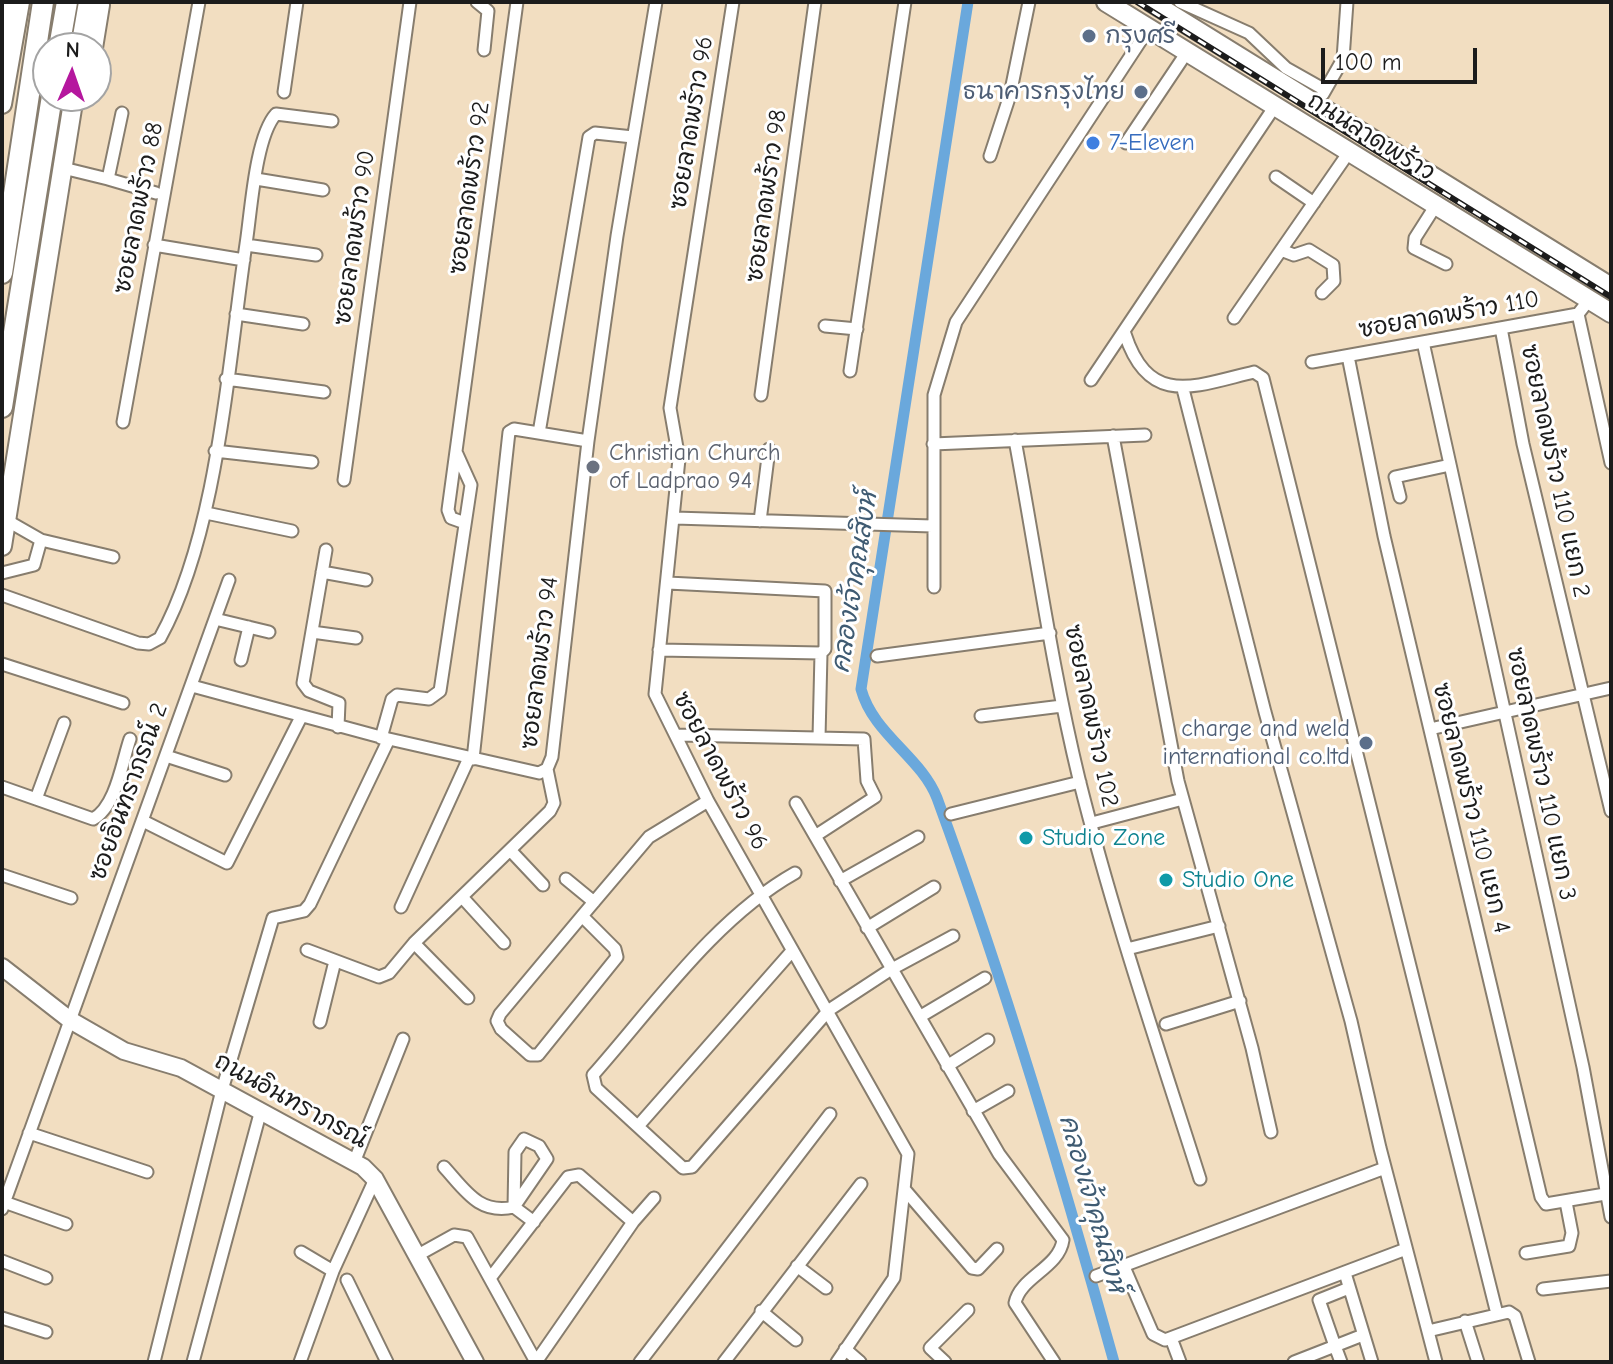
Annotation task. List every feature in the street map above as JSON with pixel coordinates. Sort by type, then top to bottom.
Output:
[{"type":"highway","points":[[2,273],[43,2]]},
{"type":"highway","points":[[62,32],[67,2]]},
{"type":"highway","points":[[2,407],[49,112]]},
{"type":"main road","points":[[3,2],[3,95]]},
{"type":"main road","points":[[3,95],[20,2]]},
{"type":"main road","points":[[83,32],[88,2]]},
{"type":"main road","points":[[96,32],[101,2]]},
{"type":"main road","name":"ถนนลาดพร้าว","points":[[1106,2],[1436,205],[1584,307],[1611,313]]},
{"type":"main road","name":"ถนนลาดพร้าว","points":[[1158,4],[1320,97],[1611,287]]},
{"type":"main road","points":[[2,546],[72,112]]},
{"type":"main road","points":[[71,121],[74,112]]},
{"type":"street","name":"ซอยลาดพร้าว 88","points":[[123,422],[199,2]]},
{"type":"street","points":[[284,92],[297,2]]},
{"type":"street","name":"ซอยลาดพร้าว 90","points":[[344,480],[410,2]]},
{"type":"street","points":[[477,2],[488,11],[484,50]]},
{"type":"street","name":"ซอยลาดพร้าว 92","points":[[465,523],[448,514],[517,2]]},
{"type":"street","name":"ซอยลาดพร้าว 94","points":[[192,686],[385,739],[539,773],[547,769],[560,709],[588,441],[656,2]]},
{"type":"street","name":"ซอยลาดพร้าว 96","points":[[733,2],[670,408],[679,459],[655,694],[678,735],[708,801],[908,1154],[894,1278],[837,1362]]},
{"type":"street","name":"ซอยลาดพร้าว 98","points":[[761,395],[815,2]]},
{"type":"street","points":[[850,371],[905,2]]},
{"type":"street","points":[[990,156],[1010,95],[1029,2]]},
{"type":"street","points":[[1180,2],[1249,33],[1320,97],[1343,59],[1347,2]]},
{"type":"street","points":[[934,587],[934,395],[956,322],[1149,28]]},
{"type":"street","points":[[1126,143],[1187,52]]},
{"type":"street","points":[[1091,380],[1125,334],[1275,106]]},
{"type":"street","points":[[108,179],[122,113]]},
{"type":"street","points":[[2,595],[149,644],[160,638],[206,513],[256,179],[269,122],[276,114],[332,121]]},
{"type":"street","points":[[539,433],[589,137],[595,133],[633,137]]},
{"type":"street","points":[[1234,318],[1349,152]]},
{"type":"street","points":[[63,168],[156,193]]},
{"type":"street","points":[[1276,177],[1314,203]]},
{"type":"street","points":[[256,179],[323,190]]},
{"type":"street","points":[[1436,205],[1415,238],[1414,248],[1446,264]]},
{"type":"street","points":[[154,245],[244,260]]},
{"type":"street","points":[[246,245],[316,255]]},
{"type":"street","points":[[1281,250],[1294,255],[1309,250],[1333,265],[1334,281],[1322,293]]},
{"type":"street","points":[[1584,307],[1611,463]]},
{"type":"street","name":"ซอยลาดพร้าว 110","points":[[1312,362],[1501,328],[1584,307]]},
{"type":"street","points":[[236,314],[303,324]]},
{"type":"street","points":[[825,326],[857,329]]},
{"type":"street","name":"ซอยลาดพร้าว 110 แยก 2","points":[[1501,328],[1523,444],[1611,811]]},
{"type":"street","points":[[1125,334],[1137,366],[1162,384],[1183,389],[1254,372],[1263,378],[1497,1314]]},
{"type":"street","name":"ซอยลาดพร้าว 110 แยก 3","points":[[1423,342],[1583,1067],[1609,1193],[1611,1217]]},
{"type":"street","name":"ซอยลาดพร้าว 110 แยก 4","points":[[1348,356],[1384,536],[1541,1197],[1546,1204],[1566,1202]]},
{"type":"street","points":[[226,379],[324,392]]},
{"type":"street","points":[[1183,389],[1265,712],[1351,1021],[1385,1168],[1436,1362]]},
{"type":"street","points":[[401,907],[471,758],[509,432],[514,429],[588,441]]},
{"type":"street","points":[[933,444],[1145,435]]},
{"type":"street","points":[[1113,436],[1183,799],[1240,1001],[1271,1132]]},
{"type":"street","name":"ซอยลาดพร้าว 102","points":[[1015,440],[1062,706],[1080,782],[1127,949],[1200,1179]]},
{"type":"street","points":[[760,521],[769,449]]},
{"type":"street","points":[[215,451],[312,462]]},
{"type":"street","points":[[154,1362],[222,1090],[273,918],[304,911],[310,904],[385,739],[392,699],[397,695],[429,699],[440,691],[471,485],[457,453]]},
{"type":"street","points":[[1400,497],[1395,477],[1450,465]]},
{"type":"street","points":[[206,513],[292,531]]},
{"type":"street","points":[[675,518],[932,526]]},
{"type":"street","points":[[6,520],[41,540],[113,557]]},
{"type":"street","points":[[2,573],[34,565],[41,540]]},
{"type":"street","points":[[326,550],[303,683],[309,691],[339,703],[338,727]]},
{"type":"street","points":[[322,572],[366,580]]},
{"type":"street","name":"ซอยอินทราภรณ์ 2","points":[[3,1206],[229,580]]},
{"type":"street","points":[[668,583],[825,591],[819,738]]},
{"type":"street","points":[[215,619],[269,632]]},
{"type":"street","points":[[241,660],[249,627]]},
{"type":"street","points":[[312,632],[356,638]]},
{"type":"street","points":[[877,656],[1050,633]]},
{"type":"street","points":[[659,650],[821,653]]},
{"type":"street","points":[[2,664],[123,703]]},
{"type":"street","points":[[1430,729],[1611,688]]},
{"type":"street","points":[[981,716],[1062,706]]},
{"type":"street","points":[[143,821],[227,863],[301,717]]},
{"type":"street","points":[[36,799],[64,723]]},
{"type":"street","points":[[678,735],[864,739],[867,781],[875,797],[815,836]]},
{"type":"street","points":[[2,787],[85,819],[101,815],[110,800],[130,739]]},
{"type":"street","points":[[166,756],[225,775]]},
{"type":"street","points":[[307,950],[384,977],[414,943],[553,807],[547,769]]},
{"type":"street","points":[[951,814],[1080,782]]},
{"type":"street","points":[[1092,823],[1183,799]]},
{"type":"street","points":[[582,916],[615,949],[617,957],[538,1055],[530,1055],[501,1029],[497,1021],[582,916],[649,837],[708,801]]},
{"type":"street","points":[[796,803],[999,1154],[1063,1240],[1053,1261],[1017,1294],[1015,1303],[1054,1362]]},
{"type":"street","points":[[840,881],[918,837]]},
{"type":"street","points":[[510,850],[543,885]]},
{"type":"street","points":[[795,873],[759,893],[720,931],[593,1075],[596,1088],[683,1168],[692,1167],[829,1010],[890,970],[953,936]]},
{"type":"street","points":[[2,875],[71,898]]},
{"type":"street","points":[[566,879],[594,902]]},
{"type":"street","points":[[867,928],[934,887]]},
{"type":"street","points":[[462,897],[504,943]]},
{"type":"street","points":[[1127,949],[1219,926]]},
{"type":"street","points":[[414,943],[468,998]]},
{"type":"street","points":[[639,1125],[792,951]]},
{"type":"street","points":[[320,1022],[335,961]]},
{"type":"street","name":"ถนนอินทราภรณ์","points":[[2,967],[70,1020],[124,1051],[181,1068],[355,1160],[375,1179],[475,1362]]},
{"type":"street","points":[[921,1016],[985,978]]},
{"type":"street","points":[[1166,1024],[1240,1001]]},
{"type":"street","points":[[355,1160],[403,1039]]},
{"type":"street","points":[[947,1066],[988,1040]]},
{"type":"street","points":[[973,1111],[1008,1091]]},
{"type":"street","points":[[193,1362],[261,1110]]},
{"type":"street","points":[[640,1362],[830,1114]]},
{"type":"street","points":[[29,1133],[147,1172]]},
{"type":"street","points":[[444,1167],[475,1202],[498,1211],[514,1207],[547,1159],[539,1146],[524,1139],[515,1152],[514,1207]]},
{"type":"street","points":[[1096,1276],[1385,1168]]},
{"type":"street","points":[[491,1277],[568,1177],[573,1175],[579,1175],[633,1222]]},
{"type":"street","points":[[300,1362],[333,1271],[375,1179]]},
{"type":"street","points":[[729,1360],[761,1311],[861,1184]]},
{"type":"street","points":[[905,1190],[972,1268],[978,1269],[997,1249]]},
{"type":"street","points":[[1526,1253],[1569,1246],[1572,1233],[1566,1202],[1609,1193]]},
{"type":"street","points":[[418,1255],[461,1234],[467,1237],[536,1362],[633,1222],[654,1198]]},
{"type":"street","points":[[3,1206],[66,1224]]},
{"type":"street","points":[[514,1207],[534,1222]]},
{"type":"street","points":[[1124,1267],[1153,1334],[1160,1339],[1171,1338],[1406,1249]]},
{"type":"street","points":[[301,1252],[333,1271]]},
{"type":"street","points":[[2,1261],[46,1278]]},
{"type":"street","points":[[797,1266],[826,1288]]},
{"type":"street","points":[[1345,1273],[1372,1362]]},
{"type":"street","points":[[347,1280],[387,1362]]},
{"type":"street","points":[[1543,1289],[1611,1281]]},
{"type":"street","points":[[1341,1362],[1319,1299],[1349,1288]]},
{"type":"street","points":[[945,1362],[930,1348],[968,1310]]},
{"type":"street","points":[[761,1311],[796,1340]]},
{"type":"street","points":[[1428,1331],[1509,1312],[1515,1316],[1529,1362]]},
{"type":"street","points":[[2,1318],[46,1332]]},
{"type":"street","points":[[1465,1321],[1478,1362]]},
{"type":"street","points":[[1294,1362],[1363,1335]]},
{"type":"street","points":[[1171,1338],[1180,1362]]},
{"type":"street","points":[[845,1349],[860,1362]]},
{"type":"waterway","name":"คลองเจ้าคุณสิงห์","points":[[968,2],[861,689],[876,719],[920,770],[937,798],[1031,1078],[1114,1362]]},
{"type":"railway","points":[[1137,2],[1611,297]]},
{"type":"place","name":"กรุงศรี","points":[[1089,36]]},
{"type":"place","name":"ธนาคารกรุงไทย","points":[[1141,92]]},
{"type":"place","name":"7-Eleven","points":[[1093,143]]},
{"type":"place","name":"Christian Church of Ladprao 94","points":[[593,467]]},
{"type":"place","name":"charge and weld international co.ltd","points":[[1366,743]]},
{"type":"place","name":"Studio Zone","points":[[1026,838]]},
{"type":"place","name":"Studio One","points":[[1166,880]]}]
